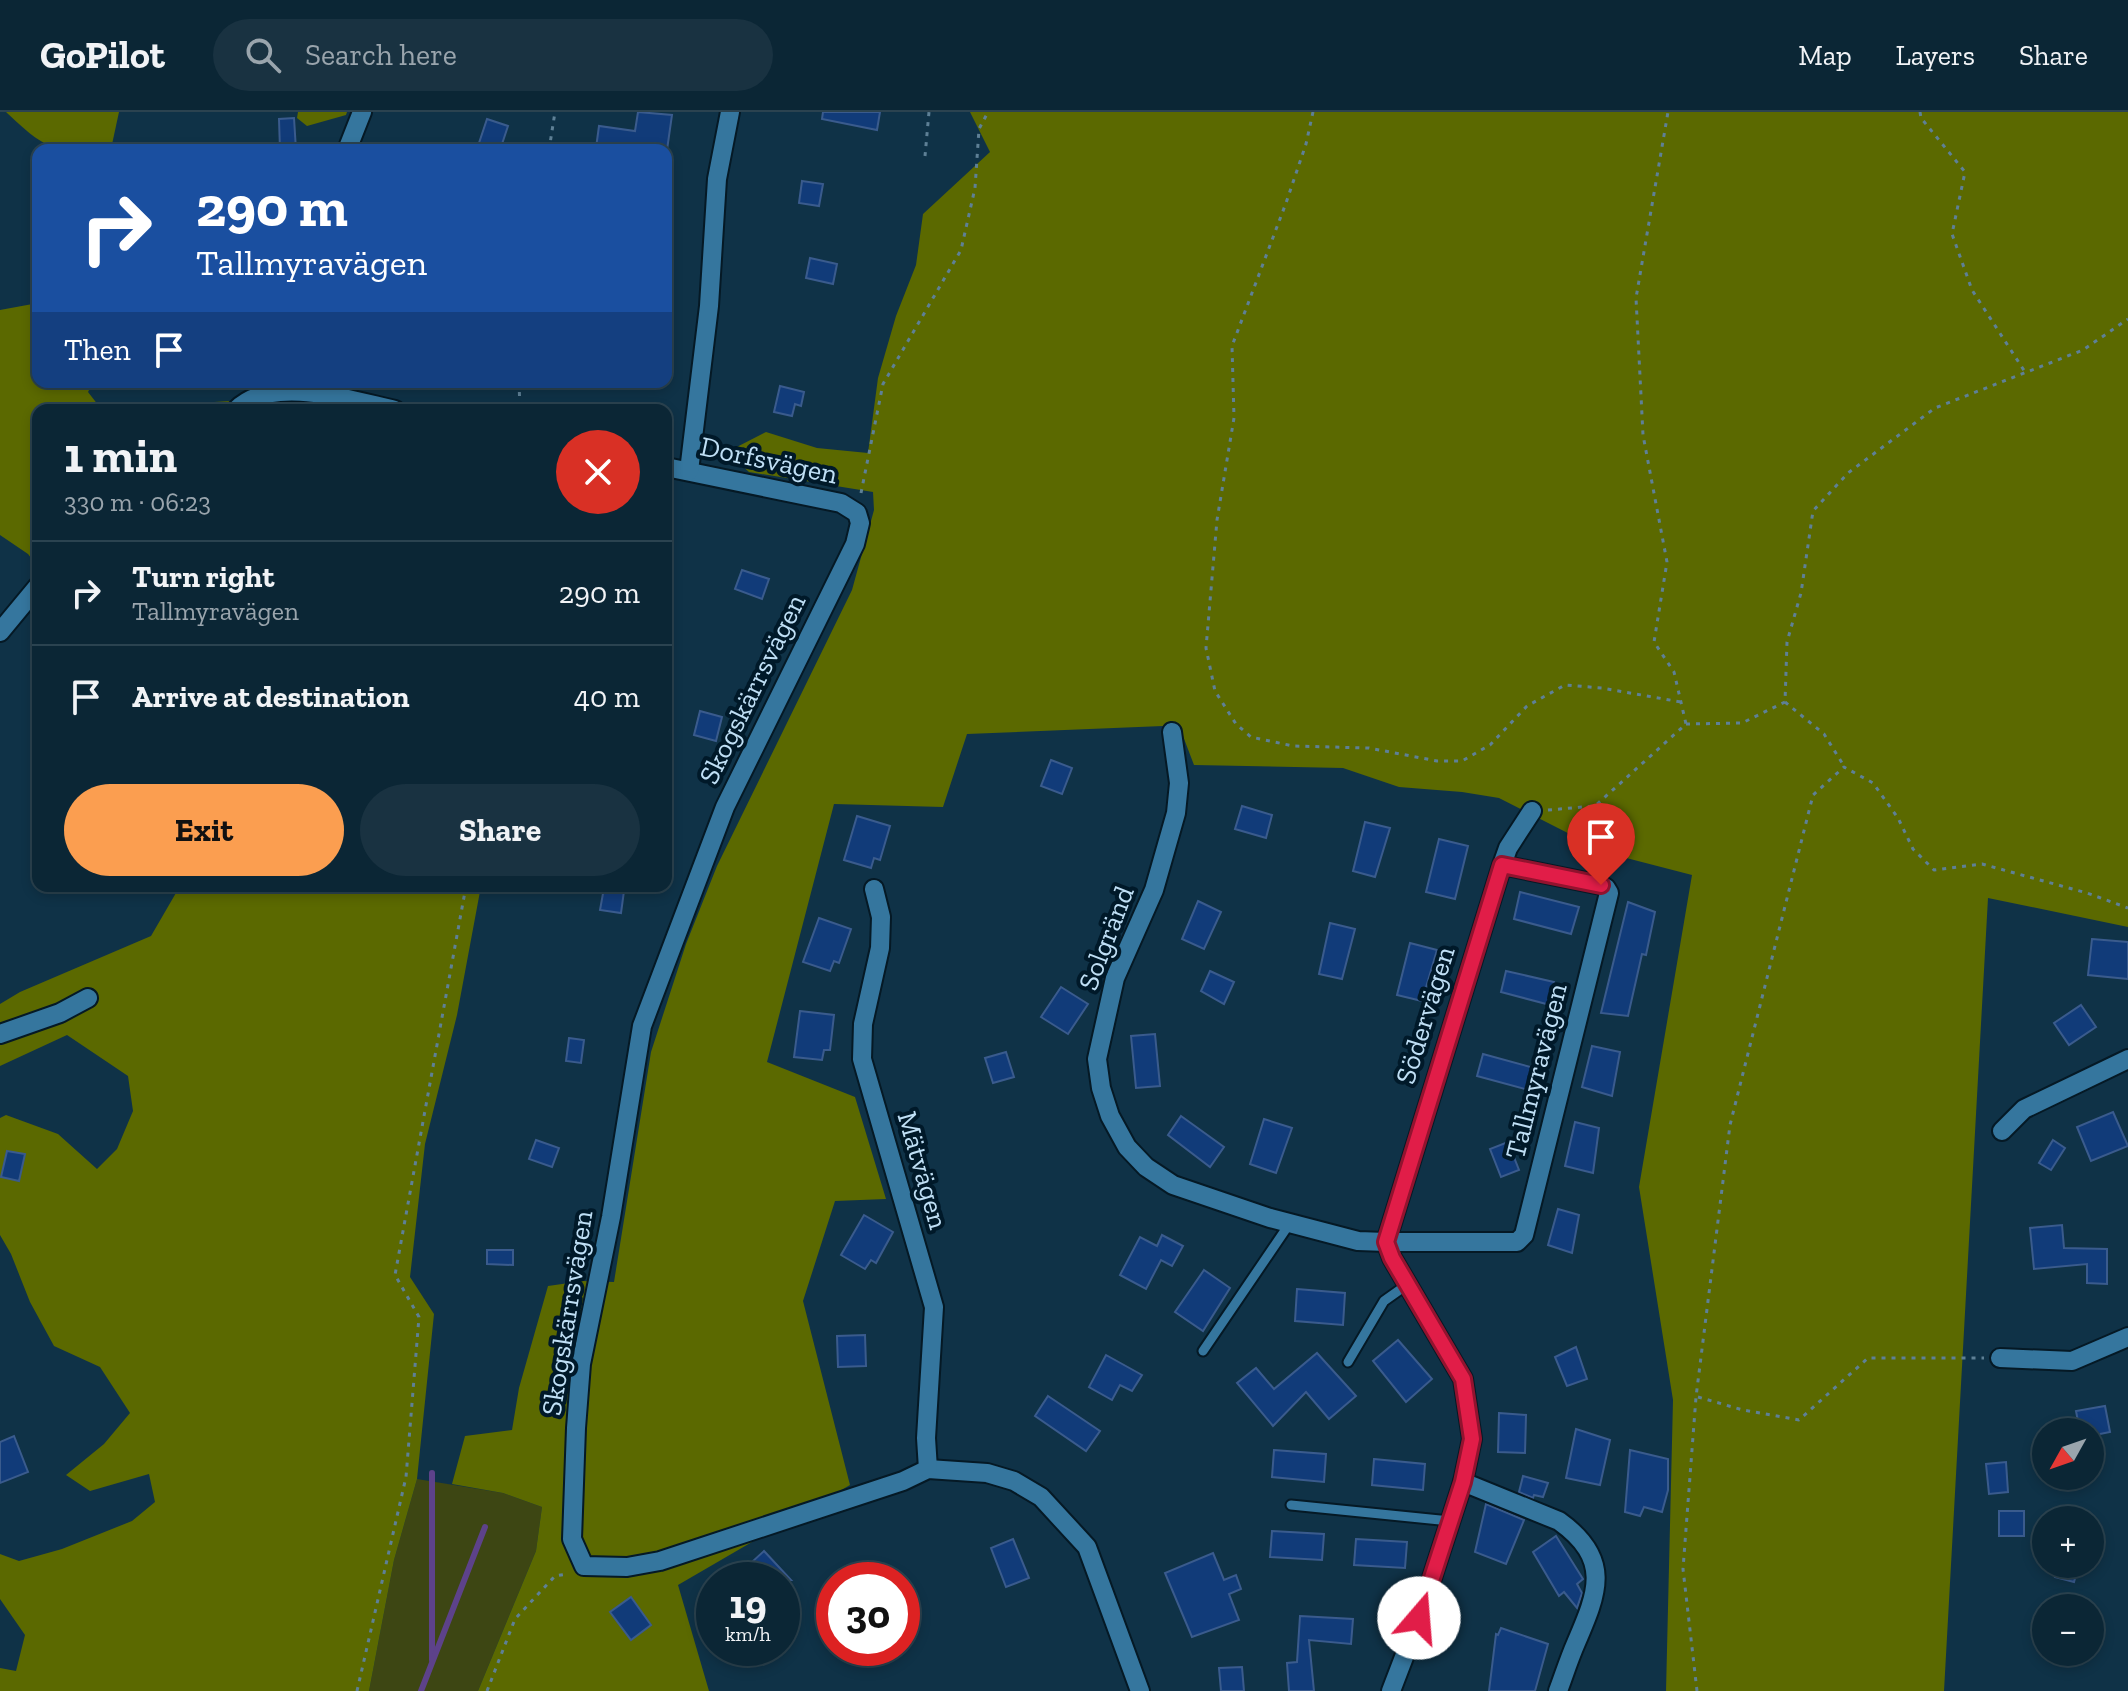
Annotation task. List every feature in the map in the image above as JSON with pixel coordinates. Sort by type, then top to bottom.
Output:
[{"type":"street","points":[[349,144],[362,112]]},
{"type":"street","points":[[689,471],[709,306],[717,179],[730,112]]},
{"type":"street","points":[[242,404],[246,400],[308,388]]},
{"type":"street","points":[[318,388],[374,404]]},
{"type":"street","name":"Dorfsvägen","points":[[672,468],[832,500],[849,506],[857,513]]},
{"type":"street","name":"Skogskärrsvägen","points":[[584,1566],[572,1539],[581,1364],[611,1217],[642,1026],[725,807],[855,544],[860,523],[857,513]]},
{"type":"street","points":[[0,632],[32,593]]},
{"type":"street","name":"Solgränd","points":[[1172,732],[1179,783],[1176,813],[1154,890],[1115,978],[1097,1059],[1101,1088],[1110,1116],[1127,1147],[1146,1167],[1173,1185],[1202,1197],[1290,1223],[1358,1241],[1386,1242]]},
{"type":"street","name":"Södervägen","points":[[1386,1242],[1502,865],[1508,848],[1532,811]]},
{"type":"street","name":"Tallmyravägen","points":[[1386,1242],[1517,1242],[1524,1235],[1609,893],[1601,885],[1502,865]]},
{"type":"street","name":"Mätvägen","points":[[874,889],[881,917],[880,948],[863,1024],[862,1059],[934,1307],[926,1438],[928,1469]]},
{"type":"street","points":[[0,1034],[60,1013],[88,998]]},
{"type":"street","points":[[2002,1131],[2024,1109],[2128,1059]]},
{"type":"street","points":[[1386,1242],[1392,1258],[1463,1379],[1472,1439],[1463,1482],[1419,1618],[1391,1691]]},
{"type":"street","points":[[2000,1358],[2072,1361],[2128,1337]]},
{"type":"street","points":[[584,1566],[627,1567],[660,1561],[903,1481],[928,1469],[987,1473],[1014,1481],[1041,1497],[1087,1547],[1140,1691]]},
{"type":"street","points":[[1463,1482],[1559,1521],[1572,1531],[1594,1562],[1597,1588],[1593,1603],[1558,1691]]},
{"type":"lane","points":[[1203,1351],[1290,1223]]},
{"type":"lane","points":[[1348,1362],[1384,1301],[1408,1284]]},
{"type":"lane","points":[[1291,1505],[1450,1521]]},
{"type":"path","points":[[550,144],[555,112]]},
{"type":"path","points":[[925,156],[929,112]]},
{"type":"path","points":[[857,513],[883,384],[961,250],[975,188],[979,129],[988,112]]},
{"type":"path","points":[[1313,112],[1286,203],[1232,346],[1234,418],[1217,520],[1206,648],[1215,691],[1236,724],[1251,737],[1293,746],[1369,748],[1437,761],[1462,761],[1490,745],[1527,706],[1565,685],[1681,702]]},
{"type":"path","points":[[1668,112],[1636,298],[1643,435],[1667,562],[1654,642],[1674,672],[1686,724]]},
{"type":"path","points":[[1920,112],[1921,118],[1965,172],[1952,234],[1972,290],[2025,372]]},
{"type":"path","points":[[1785,702],[1787,642],[1801,593],[1813,511],[1848,473],[1935,408],[2083,350],[2128,319]]},
{"type":"path","points":[[1532,811],[1595,806],[1686,724],[1742,723],[1785,702]]},
{"type":"path","points":[[1785,702],[1824,734],[1844,767],[1873,783],[1898,818],[1913,849],[1934,870],[1982,864],[2087,893],[2128,908]]},
{"type":"path","points":[[1697,1691],[1683,1569],[1696,1397],[1730,1125],[1813,795],[1844,767]]},
{"type":"path","points":[[357,1691],[406,1477],[419,1317],[395,1275],[465,892]]},
{"type":"path","points":[[1696,1397],[1743,1410],[1799,1420],[1868,1358],[2000,1358]]},
{"type":"path","points":[[487,1691],[515,1619],[555,1576],[580,1572],[584,1566]]},
{"type":"green space","points":[[6,112],[119,112],[112,144],[46,144]]},
{"type":"green space","points":[[298,112],[347,112],[346,115],[307,126],[297,118]]},
{"type":"green space","points":[[970,112],[2128,112],[2128,927],[1988,898],[1944,1691],[1666,1691],[1673,1400],[1639,1187],[1692,875],[1607,853],[1499,798],[1399,787],[1343,768],[1194,765],[1178,723],[967,734],[943,807],[834,804],[767,1062],[855,1097],[886,1199],[835,1201],[803,1301],[850,1485],[718,1562],[696,1562],[696,1575],[678,1585],[696,1647],[696,1666],[702,1666],[709,1691],[478,1691],[536,1551],[542,1507],[503,1493],[452,1484],[465,1436],[512,1430],[519,1388],[548,1286],[583,1281],[614,1282],[651,1052],[686,944],[717,866],[852,590],[874,510],[873,492],[749,472],[727,452],[766,432],[817,448],[868,453],[878,378],[896,316],[916,265],[923,214],[990,152]]},
{"type":"green space","points":[[32,304],[32,388],[90,388],[88,392],[97,404],[32,404],[32,559],[0,535],[0,310]]},
{"type":"green space","points":[[246,400],[298,404],[212,404]]},
{"type":"green space","points":[[177,892],[480,892],[457,1015],[425,1144],[410,1277],[434,1314],[417,1479],[394,1560],[369,1691],[0,1691],[0,1668],[16,1671],[25,1635],[0,1599],[0,1554],[19,1561],[62,1549],[132,1521],[155,1502],[149,1474],[90,1491],[66,1475],[104,1444],[130,1413],[100,1367],[54,1346],[0,1235],[0,1118],[6,1115],[58,1134],[97,1169],[117,1149],[133,1111],[128,1076],[67,1035],[0,1066],[0,1004],[20,992],[151,936]]},
{"type":"green space","points":[[417,1479],[503,1493],[542,1507],[536,1551],[478,1691],[369,1691],[394,1560]]},
{"type":"building","points":[[638,112],[672,115],[668,144],[597,144],[599,126],[635,131]]},
{"type":"building","points":[[823,112],[880,112],[877,130],[822,119]]},
{"type":"building","points":[[294,118],[296,144],[280,144],[279,119]]},
{"type":"building","points":[[487,119],[508,126],[502,144],[479,144]]},
{"type":"building","points":[[802,181],[823,184],[819,206],[799,203]]},
{"type":"building","points":[[810,258],[837,264],[833,284],[806,278]]},
{"type":"building","points":[[780,386],[804,392],[801,406],[795,404],[792,416],[774,412]]},
{"type":"building","points":[[742,570],[769,579],[762,599],[735,589]]},
{"type":"building","points":[[700,711],[722,717],[716,741],[694,735]]},
{"type":"building","points":[[1051,760],[1072,768],[1062,794],[1041,786]]},
{"type":"building","points":[[1242,806],[1272,815],[1266,838],[1235,829]]},
{"type":"building","points":[[857,816],[890,826],[880,860],[874,858],[871,868],[844,860]]},
{"type":"building","points":[[1365,822],[1390,828],[1375,877],[1353,871]]},
{"type":"building","points":[[1439,839],[1468,846],[1455,899],[1426,892]]},
{"type":"building","points":[[603,892],[624,892],[621,913],[600,910]]},
{"type":"building","points":[[1520,892],[1579,907],[1571,934],[1514,919]]},
{"type":"building","points":[[1198,901],[1221,912],[1204,949],[1182,939]]},
{"type":"building","points":[[1628,902],[1655,912],[1646,955],[1642,954],[1628,1016],[1601,1013]]},
{"type":"building","points":[[819,918],[851,929],[839,963],[834,961],[830,971],[803,962]]},
{"type":"building","points":[[1330,923],[1355,929],[1342,979],[1319,974]]},
{"type":"building","points":[[2092,939],[2128,942],[2128,979],[2088,975]]},
{"type":"building","points":[[1410,943],[1437,950],[1422,1001],[1397,995]]},
{"type":"building","points":[[1210,971],[1234,982],[1224,1004],[1201,991]]},
{"type":"building","points":[[1506,971],[1554,982],[1550,1005],[1501,992]]},
{"type":"building","points":[[1061,987],[1088,1004],[1068,1034],[1041,1017]]},
{"type":"building","points":[[2081,1005],[2096,1027],[2069,1045],[2054,1023]]},
{"type":"building","points":[[800,1011],[834,1015],[830,1050],[824,1050],[822,1060],[794,1057]]},
{"type":"building","points":[[1155,1034],[1160,1086],[1136,1088],[1131,1036]]},
{"type":"building","points":[[569,1038],[584,1040],[581,1063],[566,1061]]},
{"type":"building","points":[[1592,1046],[1620,1052],[1612,1096],[1582,1087]]},
{"type":"building","points":[[1006,1052],[1014,1077],[993,1083],[985,1058]]},
{"type":"building","points":[[1483,1054],[1534,1068],[1529,1090],[1477,1076]]},
{"type":"building","points":[[2113,1112],[2128,1146],[2091,1161],[2077,1127]]},
{"type":"building","points":[[1181,1116],[1224,1147],[1210,1167],[1168,1135]]},
{"type":"building","points":[[1264,1119],[1292,1128],[1276,1173],[1250,1164]]},
{"type":"building","points":[[1575,1122],[1599,1128],[1593,1173],[1565,1166]]},
{"type":"building","points":[[536,1140],[559,1148],[552,1167],[529,1159]]},
{"type":"building","points":[[2053,1140],[2065,1148],[2051,1170],[2039,1163]]},
{"type":"building","points":[[1508,1142],[1519,1170],[1501,1177],[1490,1149]]},
{"type":"building","points":[[7,1151],[25,1154],[19,1181],[1,1177]]},
{"type":"building","points":[[1558,1209],[1579,1215],[1572,1253],[1548,1245]]},
{"type":"building","points":[[864,1215],[893,1232],[876,1263],[871,1260],[865,1269],[841,1255]]},
{"type":"building","points":[[2062,1225],[2064,1248],[2107,1249],[2107,1284],[2087,1283],[2087,1264],[2034,1269],[2030,1228]]},
{"type":"building","points":[[1162,1235],[1183,1246],[1172,1266],[1161,1260],[1146,1289],[1120,1275],[1140,1237],[1157,1246]]},
{"type":"building","points":[[487,1250],[513,1250],[513,1265],[487,1264]]},
{"type":"building","points":[[1204,1270],[1230,1288],[1203,1331],[1175,1312]]},
{"type":"building","points":[[1297,1289],[1345,1293],[1343,1325],[1295,1321]]},
{"type":"building","points":[[865,1335],[866,1366],[838,1367],[837,1336]]},
{"type":"building","points":[[1398,1340],[1432,1379],[1406,1402],[1373,1361]]},
{"type":"building","points":[[1576,1347],[1587,1379],[1567,1386],[1555,1357]]},
{"type":"building","points":[[1317,1353],[1356,1396],[1329,1419],[1306,1392],[1273,1426],[1237,1383],[1256,1368],[1274,1389]]},
{"type":"building","points":[[1106,1355],[1142,1375],[1132,1391],[1120,1385],[1112,1400],[1089,1387]]},
{"type":"building","points":[[1048,1396],[1100,1431],[1086,1451],[1035,1416]]},
{"type":"building","points":[[2105,1406],[2110,1432],[2104,1433],[2104,1418],[2077,1418],[2076,1411]]},
{"type":"building","points":[[1499,1413],[1526,1415],[1525,1453],[1498,1452]]},
{"type":"building","points":[[1576,1429],[1610,1440],[1600,1485],[1566,1478]]},
{"type":"building","points":[[14,1436],[28,1472],[0,1483],[0,1442]]},
{"type":"building","points":[[1274,1450],[1326,1454],[1324,1482],[1272,1477]]},
{"type":"building","points":[[1630,1450],[1668,1459],[1668,1490],[1662,1512],[1644,1507],[1640,1516],[1625,1512]]},
{"type":"building","points":[[1374,1459],[1425,1464],[1423,1490],[1372,1485]]},
{"type":"building","points":[[2006,1462],[2008,1492],[1989,1494],[1986,1464]]},
{"type":"building","points":[[1523,1476],[1548,1483],[1543,1497],[1534,1495],[1533,1498],[1519,1492]]},
{"type":"building","points":[[1486,1504],[1524,1520],[1506,1564],[1475,1552]]},
{"type":"building","points":[[1999,1511],[2024,1511],[2024,1536],[1999,1536]]},
{"type":"building","points":[[1272,1531],[1324,1534],[1322,1560],[1270,1557]]},
{"type":"building","points":[[1556,1536],[1583,1579],[1577,1584],[1582,1593],[1577,1608],[1564,1592],[1559,1596],[1533,1552]]},
{"type":"building","points":[[1013,1539],[1029,1578],[1006,1587],[991,1548]]},
{"type":"building","points":[[1356,1539],[1407,1542],[1405,1568],[1354,1565]]},
{"type":"building","points":[[764,1551],[774,1562],[752,1562]]},
{"type":"building","points":[[1213,1553],[1224,1580],[1236,1575],[1241,1589],[1229,1594],[1239,1620],[1192,1637],[1165,1573]]},
{"type":"building","points":[[631,1597],[651,1625],[631,1640],[610,1612]]},
{"type":"building","points":[[1300,1616],[1353,1619],[1351,1644],[1309,1640],[1314,1691],[1289,1691],[1287,1663],[1297,1662]]},
{"type":"building","points":[[1501,1628],[1548,1644],[1535,1691],[1489,1691],[1496,1634]]},
{"type":"building","points":[[1242,1667],[1244,1691],[1221,1691],[1219,1668]]},
{"type":"waterway","points":[[432,1473],[432,1660]]},
{"type":"waterway","points":[[421,1691],[485,1527]]},
{"type":"route","points":[[1419,1618],[1463,1482],[1472,1439],[1463,1379],[1392,1258],[1386,1242],[1502,865],[1601,885]]}]
